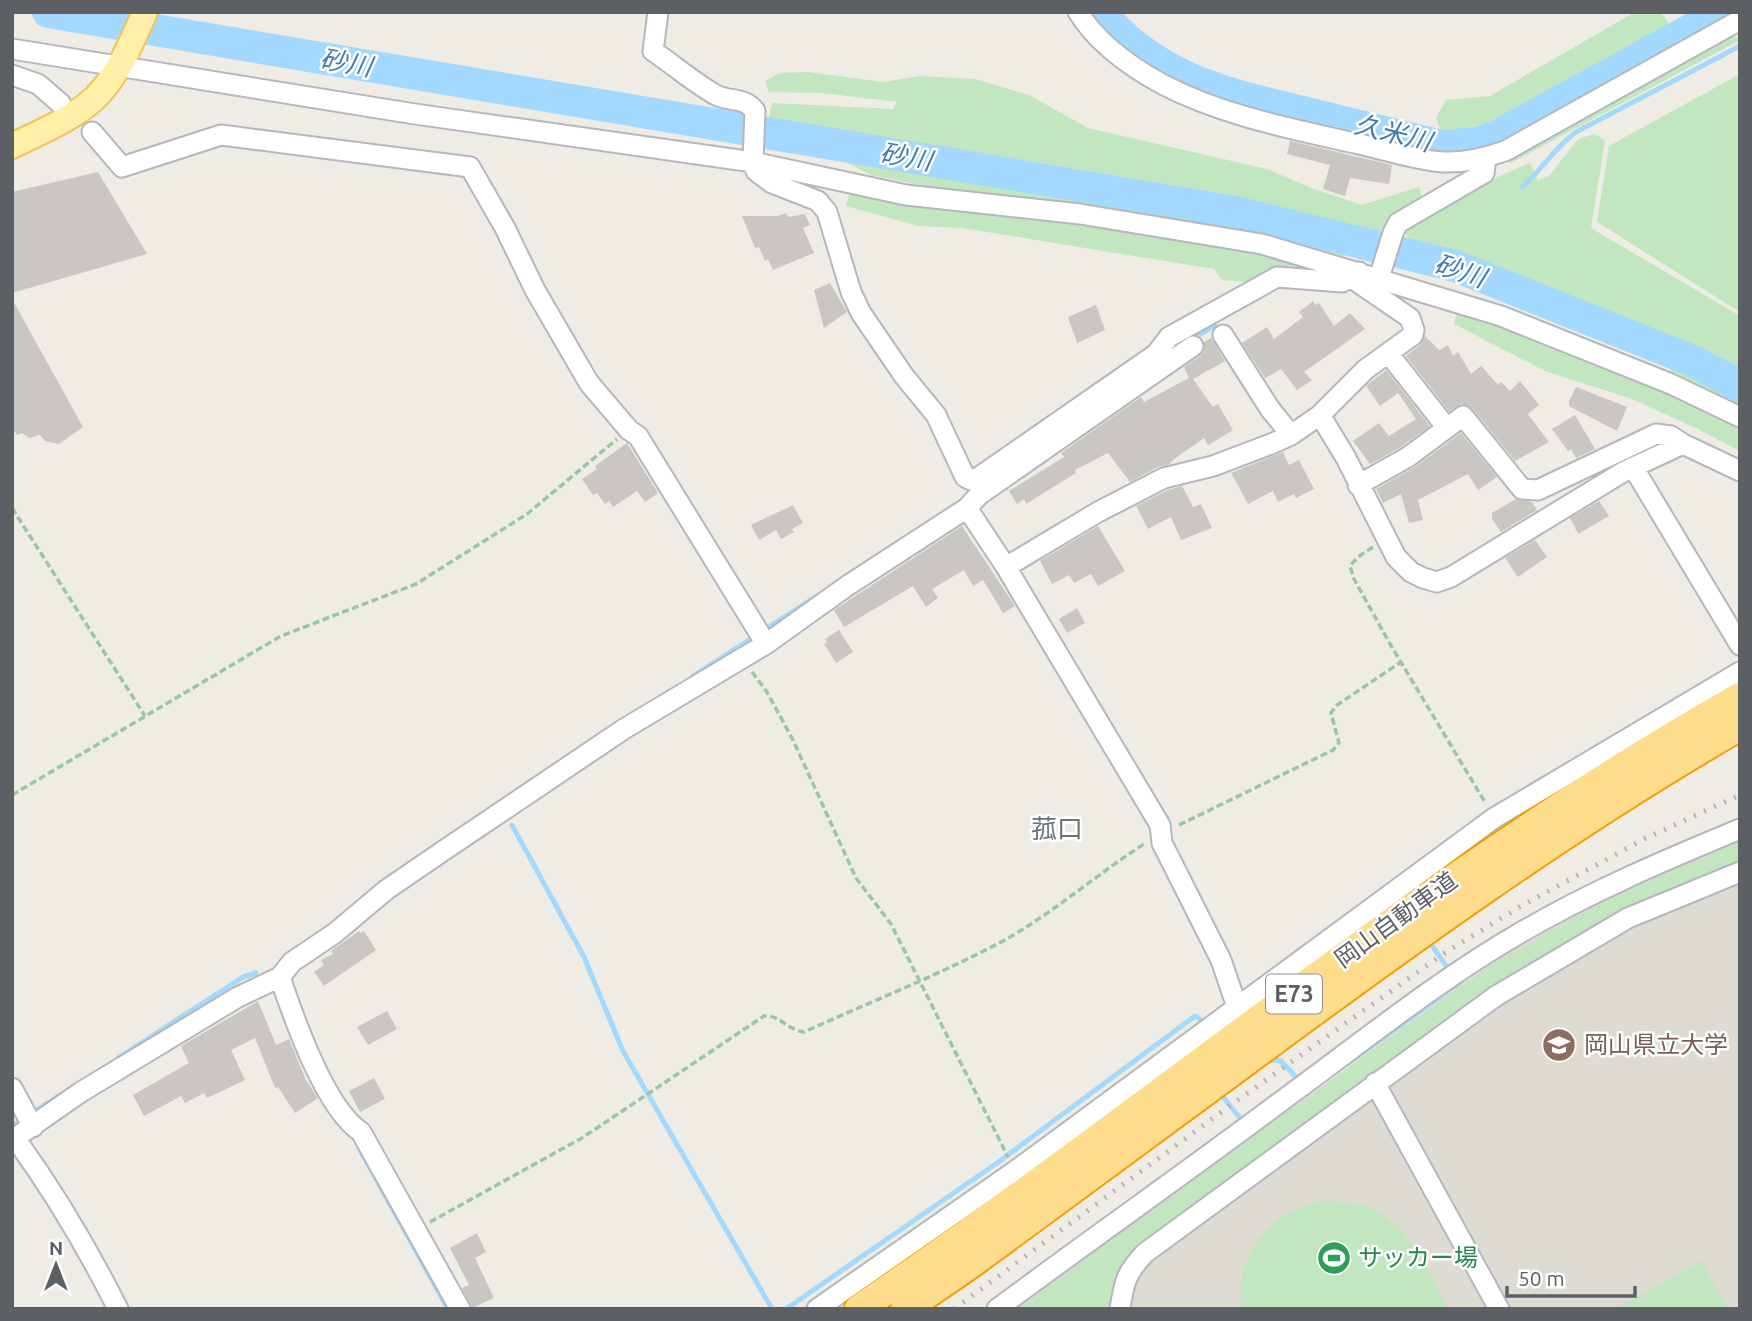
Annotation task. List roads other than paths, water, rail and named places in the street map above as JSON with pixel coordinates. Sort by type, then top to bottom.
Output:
[{"type":"highway","name":"岡山自動車道","points":[[859,1309],[953,1245],[1461,873],[1670,736],[1740,697]]},
{"type":"highway","name":"岡山自動車道","points":[[905,1309],[1475,894],[1605,808],[1740,726]]},
{"type":"main road","points":[[12,146],[67,118],[96,96],[123,59],[145,12]]},
{"type":"street","points":[[658,12],[653,51],[718,96],[746,102],[755,111],[753,154],[756,171],[772,183],[818,201],[827,212],[851,292],[861,313],[904,376],[936,415],[1006,567],[1160,825],[1162,844],[1221,960],[1237,1007]]},
{"type":"street","points":[[1078,12],[1096,36],[1133,66],[1163,84],[1209,104],[1268,123],[1431,161],[1454,162],[1486,158],[1505,151],[1740,19]]},
{"type":"street","points":[[12,48],[123,59],[415,114],[753,154],[906,195],[1080,214],[1262,244],[1354,275],[1380,275],[1501,316],[1651,375],[1740,417]]},
{"type":"street","points":[[12,75],[38,84],[61,104]]},
{"type":"street","points":[[92,132],[122,167],[221,135],[470,167],[505,228],[535,290],[589,383],[629,430],[638,436],[761,637]]},
{"type":"street","points":[[1380,275],[1398,223],[1484,173],[1486,158]]},
{"type":"street","points":[[1006,567],[1098,512],[1164,478],[1213,466],[1291,435],[1320,415],[1366,369],[1413,335],[1410,318],[1354,275]]},
{"type":"street","points":[[974,493],[979,477],[1156,355],[1169,337],[1277,277],[1342,282],[1354,275]]},
{"type":"street","points":[[1223,335],[1270,409],[1291,435]]},
{"type":"street","points":[[118,1309],[60,1205],[14,1139],[81,1093],[238,997],[280,977],[292,961],[335,933],[386,890],[624,729],[743,660],[761,637],[848,586],[974,493],[1193,346]]},
{"type":"street","points":[[1388,353],[1447,428]]},
{"type":"street","points":[[1320,415],[1346,457],[1396,556],[1411,572],[1423,579],[1437,582],[1451,577],[1633,467],[1683,444]]},
{"type":"street","points":[[1358,485],[1408,457],[1463,416],[1522,489],[1530,491],[1538,490],[1656,434],[1671,436],[1740,471]]},
{"type":"street","points":[[1633,467],[1740,645]]},
{"type":"street","points":[[817,1309],[1015,1171],[1494,818],[1740,672]]},
{"type":"street","points":[[997,1309],[1453,976],[1519,933],[1601,889],[1740,829]]},
{"type":"street","points":[[1120,1309],[1130,1268],[1145,1253],[1496,996],[1628,918],[1740,872]]},
{"type":"street","points":[[280,977],[296,1025],[316,1068],[349,1124],[361,1132],[460,1309]]},
{"type":"street","points":[[1375,1083],[1499,1309]]},
{"type":"street","points":[[12,1088],[33,1127]]},
{"type":"waterway","name":"砂川","points":[[48,12],[1236,212],[1455,266],[1693,361],[1740,386]]},
{"type":"waterway","name":"久米川","points":[[1100,12],[1145,54],[1194,80],[1248,98],[1441,146],[1479,143],[1497,136],[1723,12]]},
{"type":"waterway","points":[[1522,187],[1576,132],[1740,46]]},
{"type":"waterway","points":[[1189,341],[1215,325]]},
{"type":"waterway","points":[[764,630],[820,594]]},
{"type":"waterway","points":[[693,676],[755,636]]},
{"type":"waterway","points":[[512,825],[584,957],[623,1051],[772,1309]]},
{"type":"waterway","points":[[1429,941],[1451,973]]},
{"type":"waterway","points":[[118,1058],[243,977],[256,973]]},
{"type":"waterway","points":[[1347,1064],[1461,982]]},
{"type":"waterway","points":[[786,1309],[997,1163],[1195,1016],[1201,1020]]},
{"type":"waterway","points":[[1263,1059],[1281,1061],[1300,1081]]},
{"type":"waterway","points":[[1219,1092],[1244,1123]]},
{"type":"waterway","points":[[12,1126],[57,1097]]},
{"type":"waterway","points":[[359,1148],[448,1309]]},
{"type":"railway","points":[[954,1309],[1235,1102],[1446,952],[1523,905],[1644,839],[1740,795]]},
{"type":"place","name":"岡山県立大学","points":[[1559,1045]]},
{"type":"place","name":"サッカー場","points":[[1334,1258]]},
{"type":"district","name":"菰口","points":[[1057,829]]}]
